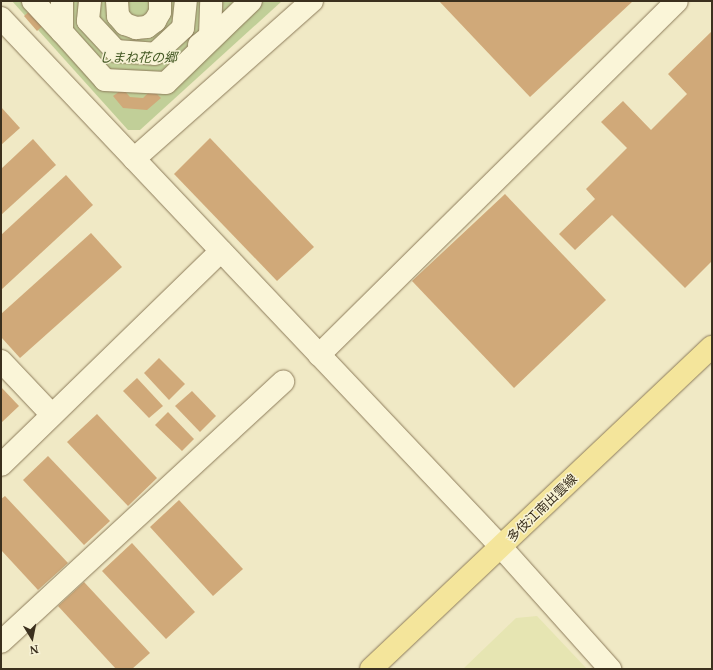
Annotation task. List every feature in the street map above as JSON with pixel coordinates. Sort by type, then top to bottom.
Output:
[{"type":"main road","name":"多伎江南出雲線","points":[[371,669],[501,548],[712,347]]},
{"type":"street","points":[[34,1],[62,32],[86,57],[105,80],[166,83],[210,36],[210,5],[186,4],[138,12],[62,1],[62,32]]},
{"type":"street","points":[[90,1],[88,21],[116,51],[155,54],[183,28],[186,4]]},
{"type":"street","points":[[134,159],[312,1]]},
{"type":"street","points":[[319,355],[677,1]]},
{"type":"street","points":[[188,59],[241,4]]},
{"type":"street","points":[[86,57],[138,12]]},
{"type":"street","points":[[133,81],[138,12]]},
{"type":"street","points":[[138,12],[188,59]]},
{"type":"street","points":[[1,18],[501,548],[610,669]]},
{"type":"street","points":[[1,465],[221,251]]},
{"type":"street","points":[[1,362],[52,416]]},
{"type":"street","points":[[1,642],[283,382]]},
{"type":"green space","name":"しまね花の郷","points":[[12,1],[282,1],[140,130],[128,130]]},
{"type":"green space","points":[[537,616],[587,669],[463,669],[516,618]]},
{"type":"building","points":[[439,1],[633,1],[530,97]]},
{"type":"building","points":[[33,8],[47,22],[37,31],[24,16]]},
{"type":"building","points":[[712,31],[712,261],[685,288],[612,215],[575,250],[559,234],[595,199],[586,189],[627,148],[601,122],[623,101],[651,130],[687,94],[668,74]]},
{"type":"building","points":[[123,89],[130,97],[143,98],[152,89],[161,98],[147,110],[123,108],[113,96]]},
{"type":"building","points":[[1,107],[20,128],[1,145]]},
{"type":"building","points":[[210,138],[314,247],[277,281],[174,174]]},
{"type":"building","points":[[33,139],[56,165],[1,215],[1,169]]},
{"type":"building","points":[[66,175],[93,205],[1,290],[1,235]]},
{"type":"building","points":[[505,194],[606,300],[514,388],[412,281]]},
{"type":"building","points":[[91,233],[122,267],[20,358],[1,337],[1,314]]},
{"type":"building","points":[[159,358],[185,384],[169,400],[144,373]]},
{"type":"building","points":[[137,378],[163,406],[149,418],[123,391]]},
{"type":"building","points":[[1,387],[19,406],[1,423]]},
{"type":"building","points":[[192,391],[216,416],[200,432],[175,406]]},
{"type":"building","points":[[168,412],[194,439],[182,451],[155,425]]},
{"type":"building","points":[[97,414],[157,478],[128,506],[67,442]]},
{"type":"building","points":[[48,456],[110,521],[84,545],[23,480]]},
{"type":"building","points":[[5,496],[68,563],[38,590],[1,550],[1,499]]},
{"type":"building","points":[[179,500],[243,569],[213,596],[150,527]]},
{"type":"building","points":[[132,543],[195,612],[166,639],[102,571]]},
{"type":"building","points":[[84,582],[150,653],[132,669],[116,669],[58,606]]}]
